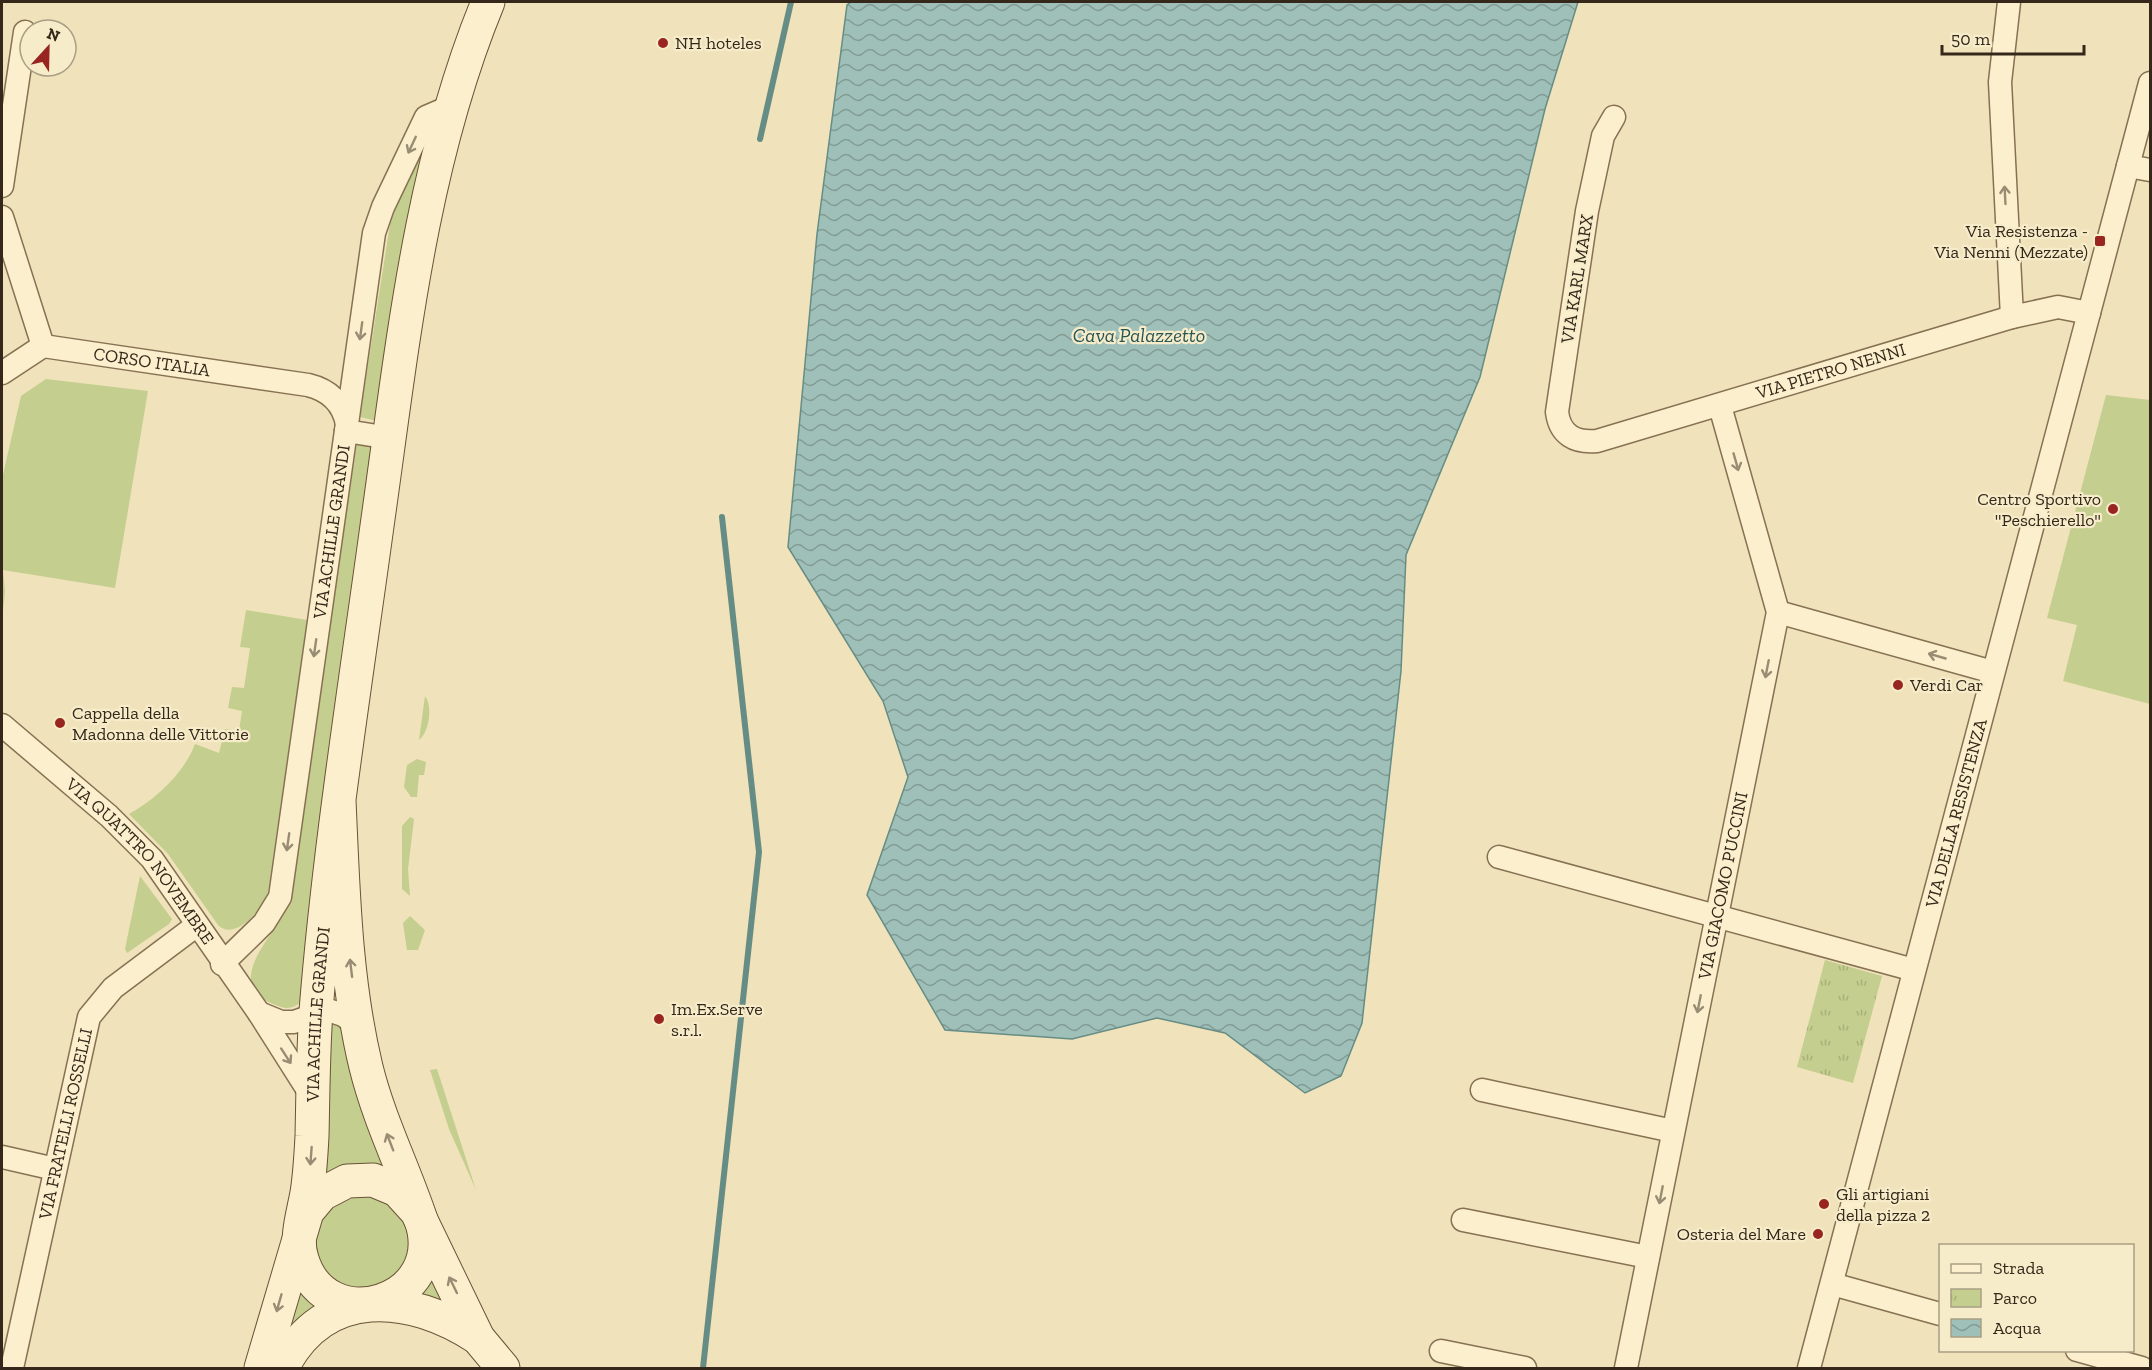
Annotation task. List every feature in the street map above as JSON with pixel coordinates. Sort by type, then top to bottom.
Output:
[{"type":"main road","name":"VIA ACHILLE GRANDI","points":[[339,800],[345,917],[358,1026],[366,1068],[387,1137],[419,1216],[425,1241],[419,1269],[401,1291],[376,1303],[360,1305],[343,1302],[318,1286],[302,1260],[299,1243],[310,1170],[316,1014],[339,800],[390,438],[426,212],[463,69],[488,2]]},
{"type":"main road","name":"VIA ACHILLE GRANDI","points":[[301,1226],[309,1208],[318,1196],[334,1185],[353,1179],[373,1180],[389,1185],[406,1197],[419,1216]]},
{"type":"main road","points":[[419,1216],[478,1338],[503,1368]]},
{"type":"main road","points":[[261,1368],[301,1226]]},
{"type":"main road","points":[[282,1368],[291,1352],[312,1330],[340,1314],[376,1303],[430,1312],[478,1338]]},
{"type":"street","points":[[2009,2],[2000,82],[2012,317]]},
{"type":"street","points":[[2,186],[19,78]]},
{"type":"street","name":"VIA DELLA RESISTENZA","points":[[1809,1368],[2128,166],[2143,141],[2151,83]]},
{"type":"street","name":"VIA ACHILLE GRANDI","points":[[222,964],[264,923],[280,897],[374,233],[383,207],[426,117],[440,111],[452,113]]},
{"type":"street","name":"VIA KARL MARX","points":[[1572,439],[1563,431],[1557,412],[1587,211],[1603,136],[1614,117]]},
{"type":"street","points":[[2128,166],[2151,170]]},
{"type":"street","points":[[2,217],[43,346],[2,373]]},
{"type":"street","name":"VIA PIETRO NENNI","points":[[1572,439],[1584,442],[1597,441],[2012,317],[2058,307],[2089,313]]},
{"type":"street","name":"CORSO ITALIA","points":[[43,346],[308,385],[335,399],[345,414],[347,428]]},
{"type":"street","name":"CORSO ITALIA","points":[[308,385],[331,380],[348,371],[356,363]]},
{"type":"street","name":"VIA GIACOMO PUCCINI","points":[[1626,1368],[1778,612],[1720,406]]},
{"type":"street","points":[[347,428],[390,438]]},
{"type":"street","points":[[1778,612],[1993,672]]},
{"type":"street","name":"VIA QUATTRO NOVEMBRE","points":[[2,725],[139,845],[175,889],[222,964],[259,1013],[313,1098]]},
{"type":"street","points":[[1499,857],[1914,970]]},
{"type":"street","name":"VIA FRATELLI ROSSELLI","points":[[12,1368],[89,1017],[113,988],[197,925]]},
{"type":"street","points":[[259,1013],[287,1023],[301,1021],[324,1010],[336,1011],[358,1026]]},
{"type":"street","points":[[1482,1090],[1673,1131]]},
{"type":"street","points":[[2,1157],[55,1169]]},
{"type":"street","points":[[1463,1220],[1648,1257]]},
{"type":"street","points":[[1832,1284],[1939,1313]]},
{"type":"street","points":[[1441,1352],[1525,1368]]},
{"type":"street","points":[[2084,1352],[2142,1368]]},
{"type":"green space","points":[[421,138],[432,141],[377,421],[360,417],[390,224]]},
{"type":"green space","points":[[46,379],[148,391],[115,588],[3,570],[5,592],[2,620],[2,479],[21,396]]},
{"type":"green space","name":"Centro Sportivo \"Peschierello\"","points":[[2106,395],[2150,400],[2150,704],[2063,681],[2077,625],[2047,618]]},
{"type":"green space","points":[[357,442],[376,446],[306,998],[294,1006],[285,1008],[261,998],[252,986],[251,973],[256,959],[283,914],[288,901]]},
{"type":"green space","points":[[246,610],[307,620],[268,892],[260,907],[247,921],[240,927],[225,929],[218,925],[168,854],[129,814],[159,793],[177,775],[195,744],[219,753],[225,729],[239,731],[242,711],[228,708],[232,687],[244,688],[250,648],[240,647]]},
{"type":"green space","points":[[425,696],[429,706],[429,719],[419,740]]},
{"type":"green space","points":[[417,759],[426,762],[424,775],[419,775],[417,797],[411,797],[404,787],[407,765]]},
{"type":"green space","points":[[410,817],[414,819],[408,869],[410,896],[402,889],[402,826]]},
{"type":"green space","points":[[140,876],[172,919],[169,924],[127,953],[125,949]]},
{"type":"green space","points":[[410,916],[425,930],[418,950],[407,950],[403,923]]},
{"type":"green space","points":[[1825,960],[1882,976],[1853,1083],[1797,1067]]},
{"type":"green space","points":[[329,1024],[342,1026],[386,1167],[323,1178]]},
{"type":"green space","points":[[437,1069],[476,1190],[449,1129],[430,1070]]},
{"type":"green space","points":[[355,1192],[388,1198],[409,1223],[412,1256],[379,1291],[330,1283],[312,1254],[325,1206]]},
{"type":"green space","points":[[430,1272],[446,1303],[419,1294]]},
{"type":"green space","points":[[298,1288],[320,1303],[280,1353]]},
{"type":"water","name":"Cava Palazzetto","points":[[851,2],[1578,2],[1545,109],[1480,377],[1406,555],[1401,671],[1362,1023],[1341,1076],[1305,1093],[1225,1033],[1157,1018],[1072,1039],[945,1030],[867,895],[908,777],[883,701],[788,547],[817,234],[847,5]]},
{"type":"waterway","points":[[760,139],[791,2]]},
{"type":"waterway","points":[[703,1368],[759,852],[722,517]]},
{"type":"place","name":"NH hoteles","points":[[663,43]]},
{"type":"place","name":"Via Resistenza - Via Nenni (Mezzate)","points":[[2100,241]]},
{"type":"place","name":"Centro Sportivo \"Peschierello\"","points":[[2113,509]]},
{"type":"place","name":"Verdi Car","points":[[1898,685]]},
{"type":"place","name":"Cappella della Madonna delle Vittorie","points":[[60,723]]},
{"type":"place","name":"Im.Ex.Serve s.r.l.","points":[[659,1019]]},
{"type":"place","name":"Gli artigiani della pizza 2","points":[[1824,1204]]},
{"type":"place","name":"Osteria del Mare","points":[[1818,1234]]}]
